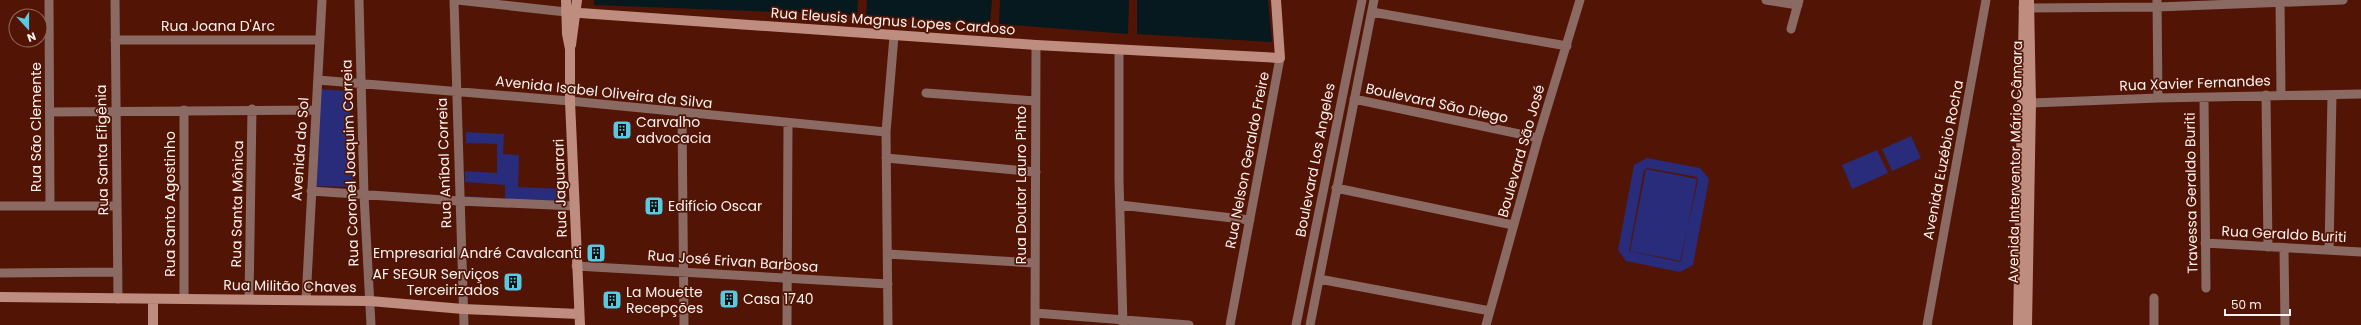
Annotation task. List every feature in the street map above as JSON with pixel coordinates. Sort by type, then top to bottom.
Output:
[{"type":"main road","name":"Rua Jaguarari","points":[[566,0],[571,13],[570,101],[576,266],[580,325]]},
{"type":"main road","name":"Rua Jaguarari","points":[[571,13],[577,0]]},
{"type":"main road","name":"Rua Nelson Geraldo Freire","points":[[1276,0],[1280,58]]},
{"type":"main road","name":"Avenida Interventor Mário Câmara","points":[[2018,325],[2031,103],[2027,4]]},
{"type":"main road","name":"Avenida Interventor Mário Câmara","points":[[2027,4],[2023,240],[2027,325]]},
{"type":"main road","name":"Rua Eleusis Magnus Lopes Cardoso","points":[[571,13],[894,36],[1280,58]]},
{"type":"main road","name":"Rua Militão Chaves","points":[[0,297],[153,300],[249,299],[370,301],[463,310],[579,314]]},
{"type":"main road","points":[[153,300],[153,325]]},
{"type":"street","name":"Rua São Clemente","points":[[48,0],[50,205]]},
{"type":"street","name":"Rua Santa Efigênia","points":[[114,0],[118,299]]},
{"type":"street","name":"Avenida do Sol","points":[[306,300],[322,0]]},
{"type":"street","name":"Rua Coronel Joaquim Correia","points":[[359,0],[364,195],[371,325]]},
{"type":"street","name":"Rua Eleusis Magnus Lopes Cardoso","points":[[456,0],[571,13]]},
{"type":"street","name":"Rua Aníbal Correia","points":[[456,0],[456,92],[464,325]]},
{"type":"street","name":"Boulevard Los Angeles","points":[[1296,325],[1362,0]]},
{"type":"street","name":"Boulevard Los Angeles","points":[[1310,325],[1374,0]]},
{"type":"street","name":"Boulevard São José","points":[[1486,325],[1538,138],[1580,0]]},
{"type":"street","points":[[1766,0],[1798,2],[1791,29]]},
{"type":"street","name":"Avenida Euzébio Rocha","points":[[1927,325],[1986,0]]},
{"type":"street","points":[[2027,4],[2158,4],[2343,0]]},
{"type":"street","points":[[2280,1],[2281,95]]},
{"type":"street","points":[[2158,4],[2158,98]]},
{"type":"street","points":[[1372,12],[1567,46]]},
{"type":"street","points":[[888,325],[886,132],[894,36]]},
{"type":"street","name":"Rua Joana D'Arc","points":[[115,40],[320,40]]},
{"type":"street","name":"Rua Doutor Lauro Pinto","points":[[1035,325],[1034,263],[1036,45]]},
{"type":"street","points":[[1119,50],[1120,205],[1123,322]]},
{"type":"street","name":"Rua Nelson Geraldo Freire","points":[[1230,325],[1280,58]]},
{"type":"street","name":"Avenida Isabel Oliveira da Silva","points":[[318,80],[360,82],[456,92],[570,101],[682,114],[886,132]]},
{"type":"street","points":[[926,93],[1035,101]]},
{"type":"street","name":"Rua Xavier Fernandes","points":[[2031,103],[2266,95],[2361,94]]},
{"type":"street","points":[[2266,95],[2268,247]]},
{"type":"street","points":[[2330,250],[2332,95]]},
{"type":"street","name":"Travessa Geraldo Buriti","points":[[2204,98],[2206,288]]},
{"type":"street","name":"Boulevard São Diego","points":[[1354,99],[1538,138]]},
{"type":"street","points":[[50,112],[252,109],[316,110]]},
{"type":"street","name":"Rua Santa Mônica","points":[[249,299],[252,109]]},
{"type":"street","name":"Rua Santo Agostinho","points":[[184,110],[184,299]]},
{"type":"street","points":[[682,114],[684,325]]},
{"type":"street","points":[[787,325],[788,124]]},
{"type":"street","points":[[1337,127],[1343,132],[1349,126]]},
{"type":"street","points":[[1330,159],[1333,153],[1337,152],[1340,154],[1342,160]]},
{"type":"street","points":[[886,158],[1036,172]]},
{"type":"street","points":[[1336,188],[1513,225]]},
{"type":"street","points":[[311,191],[459,201],[575,206]]},
{"type":"street","points":[[1120,205],[1250,220]]},
{"type":"street","points":[[0,206],[117,206]]},
{"type":"street","name":"Rua Geraldo Buriti","points":[[2205,243],[2361,252]]},
{"type":"street","points":[[2284,248],[2285,325]]},
{"type":"street","points":[[888,254],[996,257],[1034,263]]},
{"type":"street","name":"Rua José Erivan Barbosa","points":[[576,266],[684,271],[788,280],[888,284]]},
{"type":"street","points":[[0,273],[118,272]]},
{"type":"street","points":[[1319,279],[1490,311]]},
{"type":"street","points":[[2154,298],[2154,325]]},
{"type":"street","points":[[1035,313],[1123,322],[1189,325]]},
{"type":"shaded area","points":[[594,0],[858,0],[857,15],[594,5]]},
{"type":"shaded area","points":[[867,0],[992,0],[990,24],[866,16]]},
{"type":"shaded area","points":[[1000,0],[1129,0],[1128,34],[999,24]]},
{"type":"shaded area","points":[[1137,0],[1268,0],[1272,42],[1137,34]]},
{"type":"shaded area","points":[[319,89],[349,91],[353,187],[314,186]]},
{"type":"shaded area","points":[[466,132],[504,134],[503,154],[519,155],[518,187],[566,189],[566,202],[467,201],[466,196],[505,199],[505,185],[465,182],[465,171],[497,173],[497,144],[466,143]]},
{"type":"shaded area","points":[[1911,136],[1921,158],[1892,171],[1882,149]]},
{"type":"shaded area","points":[[1877,150],[1888,173],[1852,189],[1842,165]]},
{"type":"shaded area","points":[[1647,158],[1700,168],[1709,179],[1693,265],[1680,272],[1626,261],[1618,250],[1634,165]],"holes":[[[1647,168],[1697,177],[1698,180],[1680,262],[1629,251],[1644,170]]]},
{"type":"shaded area","points":[[1646,169],[1697,179],[1681,261],[1630,251]]},
{"type":"place","name":"Carvalho advocacia","points":[[622,130]]},
{"type":"place","name":"Edifício Oscar","points":[[654,206]]},
{"type":"place","name":"Empresarial André Cavalcanti","points":[[596,253]]},
{"type":"place","name":"AF SEGUR Serviços Terceirizados","points":[[513,282]]},
{"type":"place","name":"Casa 1740","points":[[729,299]]},
{"type":"place","name":"La Mouette Recepções","points":[[612,300]]}]
